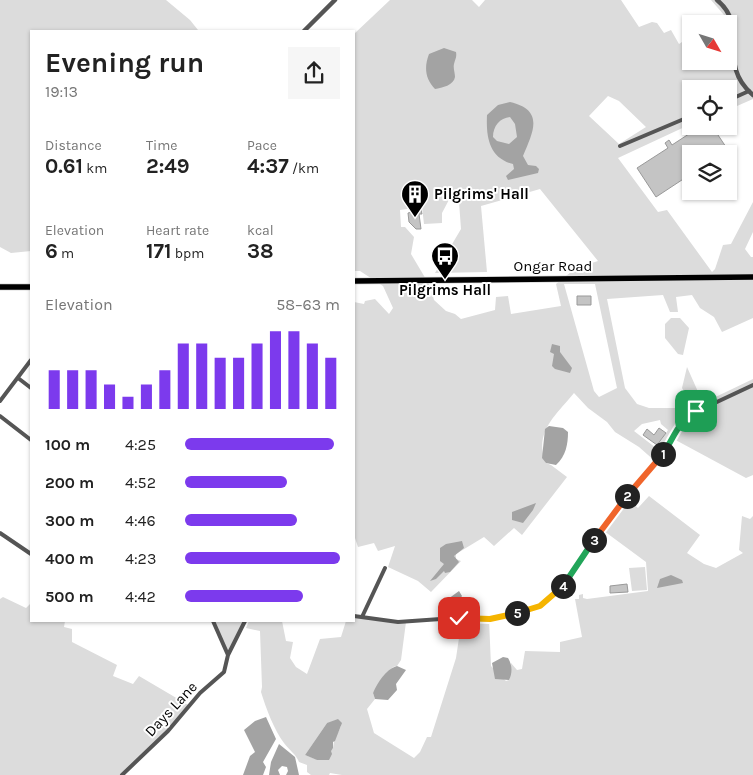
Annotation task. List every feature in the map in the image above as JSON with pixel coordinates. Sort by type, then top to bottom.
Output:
[{"type":"main road","name":"Ongar Road","points":[[355,281],[753,277]]},
{"type":"main road","points":[[0,287],[30,288]]},
{"type":"street","points":[[305,30],[334,0]]},
{"type":"street","points":[[717,0],[726,8],[730,17],[734,35],[733,63],[735,72],[752,93],[737,98]]},
{"type":"street","points":[[620,146],[682,120]]},
{"type":"street","points":[[0,401],[30,361]]},
{"type":"street","points":[[18,378],[30,387]]},
{"type":"street","points":[[355,616],[412,622],[455,618],[490,619],[505,617],[540,606],[565,584],[618,507],[661,457],[679,425],[687,416],[753,385]]},
{"type":"street","points":[[0,416],[30,439]]},
{"type":"street","points":[[0,533],[30,553]]},
{"type":"street","points":[[362,617],[385,568]]},
{"type":"street","points":[[213,622],[228,655]]},
{"type":"street","name":"Days Lane","points":[[122,775],[168,731],[200,693],[224,672],[228,655],[244,622]]},
{"type":"shaded area","points":[[0,0],[166,0],[190,20],[198,30],[30,30],[30,251],[11,253],[0,247]]},
{"type":"shaded area","points":[[390,0],[472,0],[479,7],[485,0],[621,0],[639,27],[652,22],[657,23],[664,33],[671,30],[679,44],[682,42],[682,70],[738,70],[738,15],[724,15],[711,0],[753,0],[753,99],[737,106],[737,80],[682,80],[682,128],[618,158],[658,212],[667,210],[712,272],[715,269],[723,245],[731,244],[753,202],[753,232],[745,249],[753,257],[753,318],[722,332],[714,317],[700,308],[692,295],[676,297],[678,312],[670,312],[663,295],[607,299],[625,388],[637,404],[649,408],[678,408],[678,411],[694,408],[682,388],[687,367],[703,403],[753,379],[753,475],[746,478],[670,437],[659,450],[663,453],[656,462],[639,447],[615,432],[607,422],[588,408],[574,393],[548,425],[542,442],[546,463],[567,477],[522,535],[514,528],[494,546],[484,537],[456,554],[456,559],[461,561],[431,592],[418,581],[388,567],[395,546],[378,551],[374,543],[358,547],[355,538],[355,302],[364,304],[365,301],[375,299],[389,314],[393,308],[383,286],[360,271],[355,271],[355,33]],"holes":[[[608,96],[619,101],[646,127],[619,144],[589,116]],[[540,189],[598,261],[576,268],[556,284],[561,306],[511,314],[508,296],[496,297],[495,310],[461,319],[455,314],[446,311],[434,300],[430,286],[411,254],[414,237],[405,227],[401,227],[400,210],[422,207],[424,224],[442,223],[442,213],[452,194],[459,202],[461,229],[435,273],[487,272],[481,206]],[[564,284],[595,284],[617,388],[599,397],[594,391]],[[660,420],[661,424],[668,430],[656,448],[634,431],[642,424]]]},
{"type":"shaded area","points":[[444,48],[456,52],[455,77],[450,84],[435,89],[427,77],[427,59],[429,54]]},
{"type":"shaded area","points":[[510,102],[528,110],[532,116],[533,130],[523,156],[528,165],[536,166],[539,169],[538,173],[508,180],[506,176],[514,169],[513,164],[505,161],[494,152],[488,139],[487,115],[498,105]],"holes":[[[510,117],[515,124],[517,137],[509,144],[497,141],[493,137],[496,126],[503,119]]]},
{"type":"shaded area","points":[[671,318],[680,318],[689,328],[683,355],[678,354],[665,338],[665,324]]},
{"type":"shaded area","points":[[552,344],[560,346],[560,352],[572,368],[570,373],[555,369],[552,366],[554,354],[550,352]]},
{"type":"shaded area","points":[[549,426],[563,428],[568,432],[566,450],[556,465],[546,463],[542,458],[545,429]]},
{"type":"shaded area","points":[[649,496],[700,535],[687,553],[704,564],[716,568],[743,553],[739,550],[742,516],[750,519],[753,516],[753,775],[342,775],[330,773],[329,775],[311,775],[307,772],[307,765],[299,762],[280,738],[261,692],[260,631],[246,628],[249,622],[282,622],[286,641],[293,642],[290,658],[296,667],[307,674],[320,639],[341,637],[346,622],[355,622],[355,616],[406,622],[401,660],[397,666],[393,667],[373,693],[375,699],[367,709],[374,733],[414,758],[420,752],[427,737],[431,737],[456,658],[462,618],[489,619],[491,666],[506,681],[509,680],[511,663],[517,670],[522,669],[525,651],[560,652],[560,642],[582,637],[575,599],[579,599],[579,595],[583,594],[583,598],[587,599],[648,591],[646,562],[604,531],[628,499],[638,508]],"holes":[[[327,723],[341,726],[333,748],[318,760],[305,755]]]},
{"type":"shaded area","points":[[536,503],[523,523],[512,520],[512,512]]},
{"type":"shaded area","points":[[462,541],[464,548],[454,556],[459,562],[450,572],[445,573],[444,571],[436,579],[430,581],[444,564],[440,561],[440,548],[446,544]]},
{"type":"shaded area","points":[[645,567],[647,590],[632,591],[629,568]]},
{"type":"shaded area","points":[[671,575],[682,580],[683,583],[657,588],[660,579]]},
{"type":"shaded area","points":[[459,591],[462,596],[460,599],[463,613],[449,611],[448,599]]},
{"type":"shaded area","points":[[3,597],[26,608],[30,604],[30,622],[65,622],[64,627],[72,629],[72,642],[117,665],[113,676],[133,684],[139,676],[190,706],[122,775],[0,775],[0,599]]},
{"type":"shaded area","points":[[213,622],[244,622],[228,655]]},
{"type":"shaded area","points":[[503,657],[508,658],[511,664],[509,680],[495,679],[492,663]]},
{"type":"shaded area","points":[[397,666],[406,670],[396,684],[397,690],[388,700],[375,699],[373,693],[385,673]]},
{"type":"shaded area","points":[[266,717],[276,739],[263,762],[266,767],[263,775],[243,775],[250,756],[255,752],[244,730],[255,721]]},
{"type":"shaded area","points":[[338,719],[342,723],[333,742],[332,754],[329,760],[317,760],[305,755],[327,723]]},
{"type":"shaded area","points":[[279,744],[295,757],[299,775],[286,775],[287,767],[282,766],[278,770],[280,775],[269,775],[271,762]]},
{"type":"building","points":[[687,135],[718,135],[725,145],[682,145],[682,180],[656,197],[637,168],[668,148],[665,143],[669,140],[672,145]]},
{"type":"building","name":"Pilgrims' Hall","points":[[421,210],[422,214],[419,214],[421,229],[416,229],[409,222],[408,213]]},
{"type":"building","points":[[577,296],[591,296],[591,305],[577,305]]},
{"type":"building","points":[[659,428],[666,433],[657,445],[643,435],[647,429],[654,435]]},
{"type":"building","points":[[627,584],[628,592],[610,593],[610,586]]},
{"type":"place","name":"Pilgrims' Hall","points":[[415,218]]},
{"type":"place","name":"Pilgrims Hall","points":[[445,280]]},
{"type":"route","points":[[459,618],[490,619],[505,617],[540,606],[555,594],[565,584],[622,500],[661,457],[679,425],[687,416],[696,411]]}]
